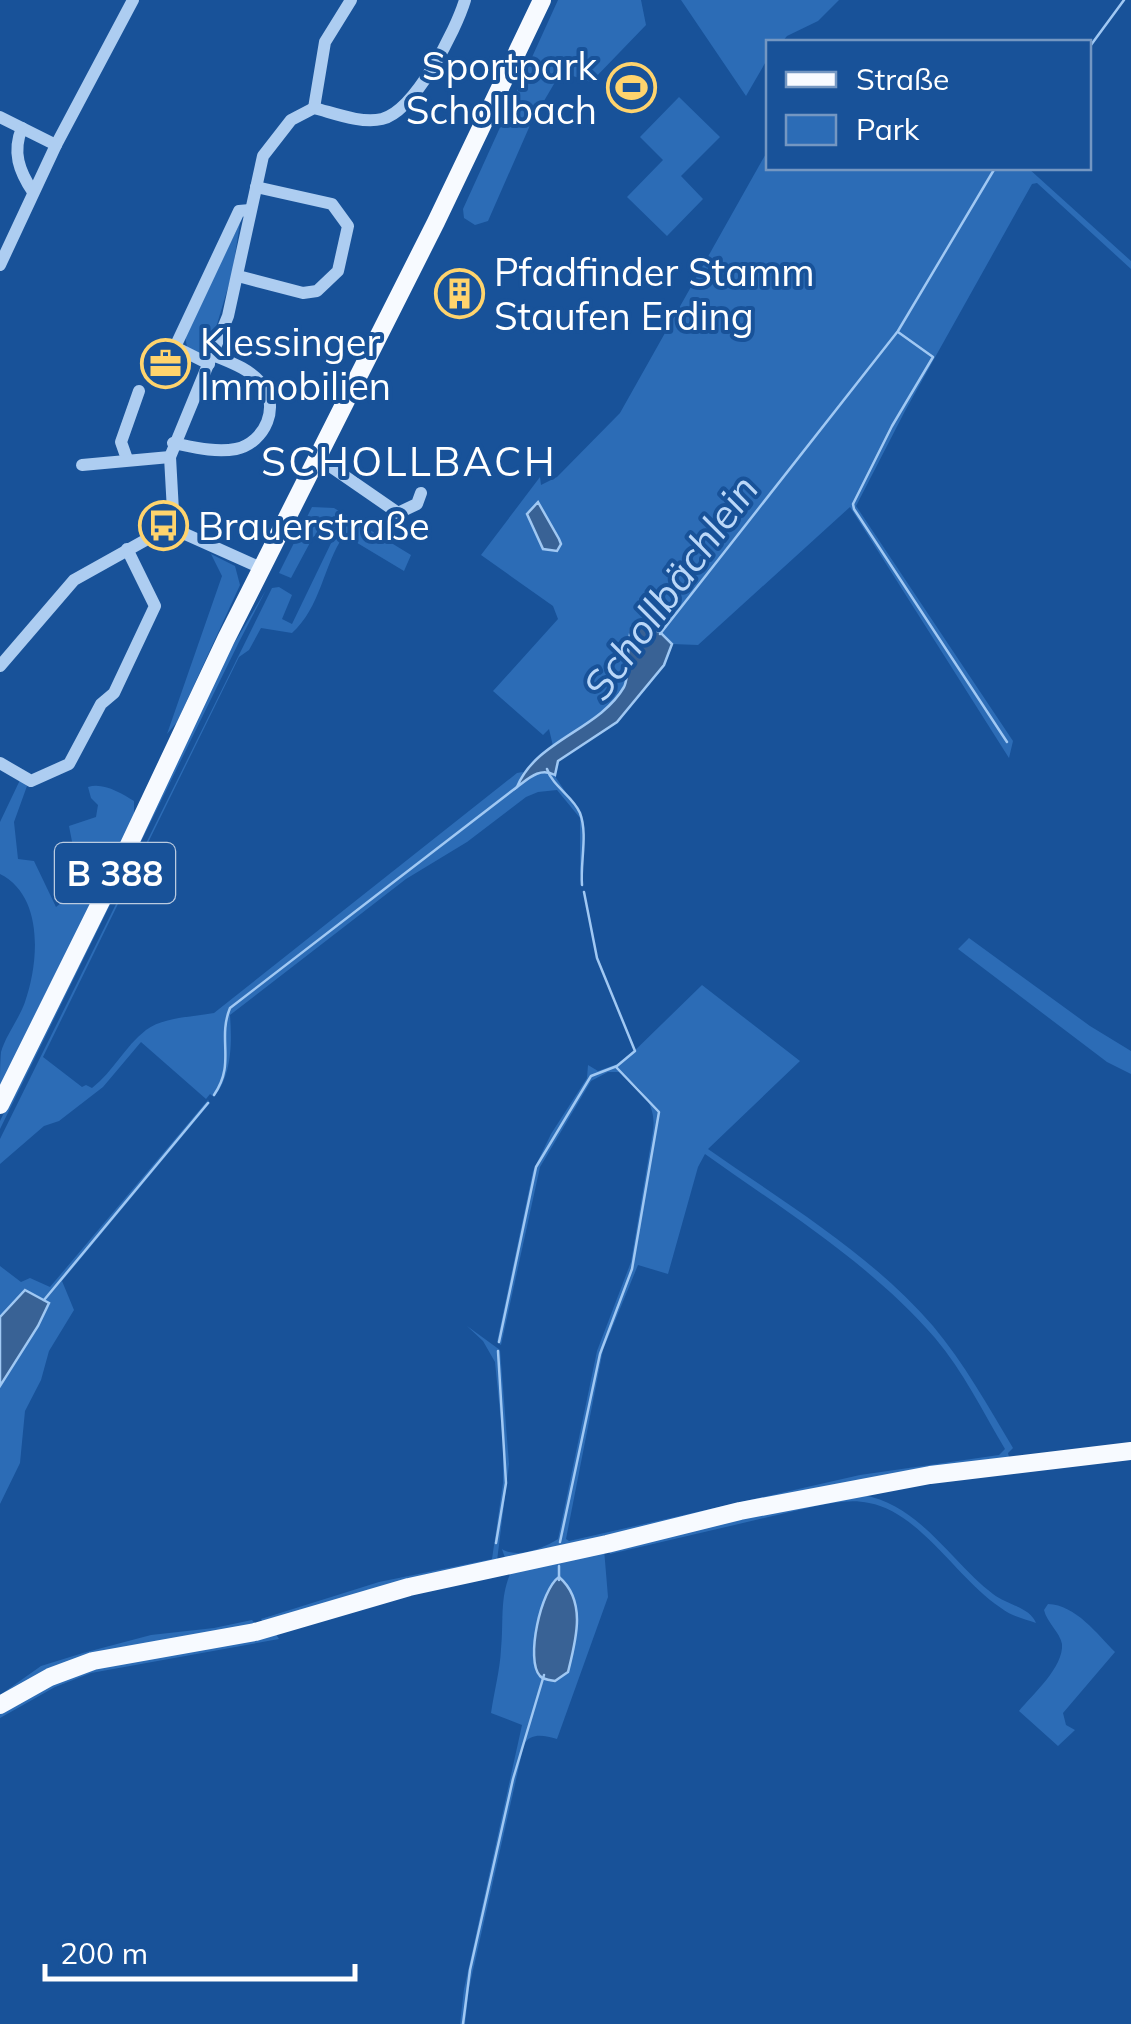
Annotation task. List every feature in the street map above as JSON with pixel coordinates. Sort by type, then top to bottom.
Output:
[{"type":"main road","name":"B 388","points":[[0,1106],[260,568],[436,222],[542,0]]},
{"type":"main road","points":[[0,1705],[50,1676],[93,1661],[234,1637],[409,1586],[607,1544],[740,1510],[930,1475],[1131,1451]]},
{"type":"street","points":[[0,265],[56,144],[133,0]]},
{"type":"street","points":[[314,108],[325,42],[351,0]]},
{"type":"street","points":[[174,529],[171,450],[228,316],[263,156],[292,120],[314,108],[360,119],[390,116],[406,102],[443,50],[465,0]]},
{"type":"street","points":[[0,117],[56,144]]},
{"type":"street","points":[[22,128],[16,154],[33,192]]},
{"type":"street","points":[[238,276],[317,292],[338,271],[348,226],[332,204],[256,187]]},
{"type":"street","points":[[82,465],[171,450],[234,449],[254,439],[268,424],[270,400],[261,382],[246,370],[176,347],[239,211],[250,210]]},
{"type":"street","points":[[127,459],[121,442],[138,391]]},
{"type":"street","points":[[317,457],[398,513],[417,504],[421,493]]},
{"type":"street","points":[[0,666],[74,580],[160,532],[174,529],[260,568]]},
{"type":"street","points":[[0,763],[31,781],[70,764],[101,704],[114,693],[155,606],[127,549]]},
{"type":"green space","points":[[558,0],[641,0],[646,25],[591,82],[561,72],[531,123],[488,221],[475,225],[464,218],[463,209]]},
{"type":"green space","points":[[681,0],[839,0],[818,21],[784,40],[766,40],[766,61],[746,96]]},
{"type":"green space","points":[[679,97],[720,137],[681,176],[703,199],[667,236],[627,197],[663,160],[640,137]]},
{"type":"green space","points":[[766,154],[766,170],[1030,170],[1131,261],[1131,269],[1037,183],[1032,184],[856,506],[1013,741],[1009,758],[850,507],[698,645],[672,644],[656,632],[632,629],[624,687],[608,707],[553,746],[549,729],[543,735],[493,691],[558,619],[553,606],[481,555],[540,477],[541,485],[557,477],[620,413]]},
{"type":"green space","points":[[240,223],[232,274],[209,351],[199,354],[187,347],[185,336]]},
{"type":"green space","points":[[312,507],[334,508],[411,555],[404,571],[344,535],[302,623],[292,633],[261,628],[249,650],[239,657],[43,1057],[82,1087],[92,1088],[146,1030],[169,1020],[214,1013],[517,773],[523,772],[518,785],[533,774],[552,772],[582,816],[583,885],[580,818],[557,790],[526,797],[467,842],[406,879],[230,1015],[228,1069],[214,1097],[210,1094],[206,1099],[141,1042],[103,1087],[59,1121],[44,1126],[0,1164],[0,1139],[272,588],[279,587],[292,595],[282,619],[292,624],[334,537],[323,531],[313,537],[291,578],[279,573]]},
{"type":"green space","points":[[211,554],[235,566],[240,585],[177,722],[167,734],[222,576]]},
{"type":"green space","points":[[266,590],[0,1129],[0,1121],[229,652]]},
{"type":"green space","points":[[20,780],[27,786],[14,822],[18,859],[34,861],[56,907],[70,896],[86,864],[75,857],[69,826],[96,817],[98,805],[88,787],[106,787],[134,801],[134,821],[0,1092],[1,1052],[25,1002],[35,950],[31,914],[24,898],[0,874],[0,822]]},
{"type":"green space","points":[[969,938],[1131,1051],[1131,1074],[1107,1062],[958,949]]},
{"type":"green space","points":[[702,985],[800,1061],[708,1149],[826,1231],[909,1300],[944,1340],[975,1385],[1013,1448],[1008,1453],[1010,1461],[505,1558],[502,1549],[522,1553],[558,1539],[597,1351],[631,1262],[654,1121],[646,1097],[619,1072],[608,1072],[591,1081],[540,1167],[501,1345],[497,1342],[533,1171],[551,1134],[587,1078],[588,1065],[598,1071],[623,1062]],"holes":[[[705,1154],[855,1262],[910,1311],[955,1364],[1005,1449],[999,1455],[860,1475],[566,1539],[603,1350],[638,1265],[668,1274]]]},
{"type":"green space","points":[[208,1100],[210,1103],[62,1281],[74,1310],[49,1351],[41,1380],[25,1411],[20,1463],[0,1504],[0,1386],[38,1326],[44,1299],[25,1290],[0,1317],[0,1266],[21,1282],[30,1278],[50,1287]]},
{"type":"green space","points":[[467,1326],[500,1350],[509,1464],[497,1561],[263,1622],[261,1619],[379,1582],[492,1559],[503,1483],[495,1362],[483,1341]]},
{"type":"green space","points":[[863,1495],[883,1501],[918,1522],[977,1581],[1029,1613],[1036,1623],[1009,1613],[985,1596],[905,1519],[888,1509],[862,1502],[816,1506],[610,1554],[611,1549],[789,1505]]},
{"type":"green space","points":[[604,1549],[608,1597],[557,1739],[535,1736],[524,1744],[469,1988],[465,2024],[460,2024],[464,1989],[522,1725],[491,1713],[508,1580],[512,1570]]},
{"type":"green space","points":[[1048,1604],[1077,1615],[1115,1652],[1063,1713],[1066,1725],[1075,1730],[1058,1746],[1019,1711],[1053,1671],[1061,1653],[1061,1640],[1044,1610]]},
{"type":"green space","points":[[252,1620],[256,1625],[120,1649],[0,1699],[0,1695],[41,1666],[151,1635]]},
{"type":"green space","points":[[276,1634],[279,1639],[91,1673],[55,1687],[0,1718],[0,1711],[76,1672]]},
{"type":"shaded area","points":[[538,502],[561,544],[557,551],[543,549],[527,514]]},
{"type":"shaded area","points":[[632,626],[660,632],[672,644],[664,665],[617,722],[558,761],[555,775],[540,773],[517,787],[538,758],[613,702],[626,681]]},
{"type":"shaded area","points":[[25,1290],[49,1303],[0,1386],[0,1317]]},
{"type":"shaded area","points":[[559,1577],[573,1597],[577,1622],[568,1672],[555,1681],[540,1676],[534,1655],[541,1609]]},
{"type":"waterway","name":"Schollbächlein","points":[[1091,45],[1124,0]]},
{"type":"waterway","name":"Schollbächlein","points":[[660,634],[898,331],[994,170]]},
{"type":"waterway","points":[[898,332],[933,357],[892,426],[854,509],[1007,742]]},
{"type":"waterway","points":[[547,769],[580,813],[582,885]]},
{"type":"waterway","name":"Schollbächlein","points":[[214,1095],[224,1072],[230,1008],[517,787]]},
{"type":"waterway","points":[[499,1342],[536,1167],[591,1076],[617,1066],[635,1051],[597,958],[584,892]]},
{"type":"waterway","points":[[560,1542],[600,1354],[632,1269],[659,1112],[616,1067]]},
{"type":"waterway","name":"Schollbächlein","points":[[44,1300],[208,1103]]},
{"type":"waterway","points":[[496,1543],[506,1483],[498,1351]]},
{"type":"waterway","points":[[559,1566],[559,1580]]},
{"type":"waterway","points":[[463,2024],[470,1970],[513,1779],[544,1675]]},
{"type":"place","name":"Sportpark Schollbach","points":[[632,88]]},
{"type":"place","name":"Pfadfinder Stamm Staufen Erding","points":[[459,294]]},
{"type":"place","name":"Klessinger Immobilien","points":[[165,364]]},
{"type":"place","name":"Brauerstraße","points":[[163,526]]},
{"type":"district","name":"SCHOLLBACH","points":[[409,461]]}]
